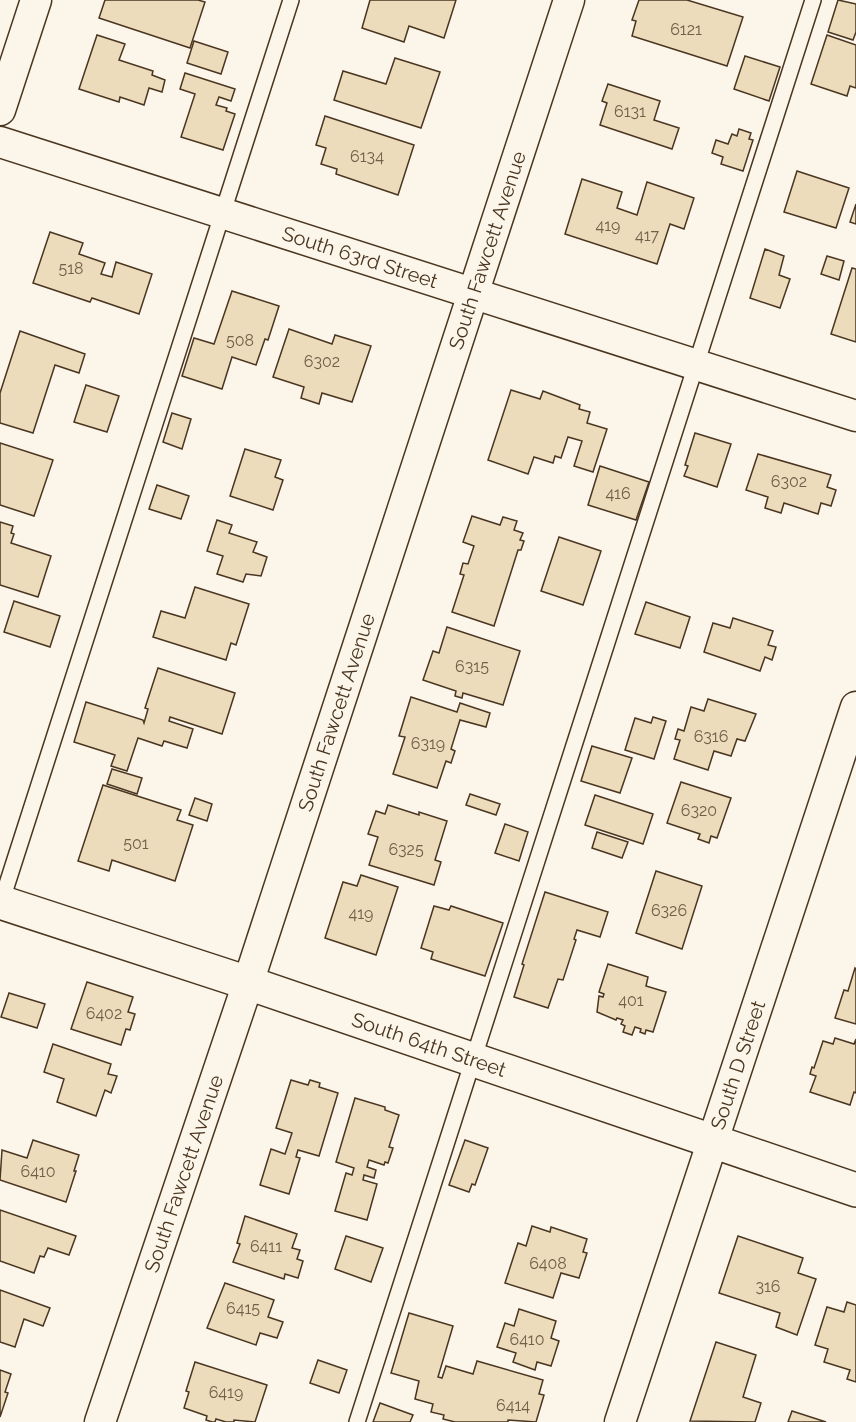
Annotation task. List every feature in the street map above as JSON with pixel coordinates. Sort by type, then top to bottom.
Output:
[{"type":"street","points":[[0,110],[36,0]]},
{"type":"street","name":"South Fawcett Avenue","points":[[100,1422],[248,983],[569,0]]},
{"type":"street","name":"South 63rd Street","points":[[0,142],[856,416]]},
{"type":"street","name":"South D Street","points":[[620,1422],[856,707]]},
{"type":"street","name":"South 64th Street","points":[[0,904],[248,983],[856,1190]]},
{"type":"lane","points":[[0,904],[291,0]]},
{"type":"lane","points":[[357,1422],[813,0]]},
{"type":"building","points":[[105,0],[198,0],[205,2],[190,48],[99,18]]},
{"type":"building","points":[[370,0],[456,0],[444,38],[409,26],[404,42],[362,28]]},
{"type":"building","points":[[639,0],[687,0],[743,17],[727,66],[632,36],[636,21],[632,20]]},
{"type":"building","points":[[838,0],[856,4],[856,32],[853,40],[828,32]]},
{"type":"building","points":[[97,35],[125,44],[119,60],[153,71],[152,75],[165,80],[162,92],[149,88],[144,105],[120,97],[119,102],[79,89]]},
{"type":"building","points":[[827,35],[856,45],[856,88],[850,86],[847,96],[811,84]]},
{"type":"building","points":[[194,41],[228,52],[221,74],[187,63]]},
{"type":"building","points":[[745,56],[780,67],[769,101],[734,89]]},
{"type":"building","points":[[395,58],[440,72],[421,128],[334,100],[343,71],[386,84]]},
{"type":"building","points":[[185,73],[235,89],[231,101],[219,97],[216,105],[227,108],[226,111],[235,114],[223,150],[181,137],[195,94],[180,89]]},
{"type":"building","points":[[608,84],[660,101],[654,120],[679,128],[672,149],[600,125],[607,103],[602,101]]},
{"type":"building","points":[[325,116],[414,145],[398,195],[336,174],[337,169],[321,164],[326,148],[316,145]]},
{"type":"building","points":[[739,129],[751,133],[749,139],[753,140],[743,171],[721,164],[723,157],[712,153],[716,140],[728,144],[732,134],[737,136]]},
{"type":"building","points":[[797,171],[849,188],[836,228],[784,212]]},
{"type":"building","points":[[582,179],[622,192],[617,208],[637,215],[647,182],[694,198],[684,229],[670,224],[657,264],[565,234]]},
{"type":"building","points":[[856,204],[856,224],[850,222]]},
{"type":"building","points":[[50,232],[83,243],[79,254],[105,263],[101,274],[112,277],[116,262],[152,274],[139,314],[92,298],[90,302],[33,283]]},
{"type":"building","points":[[765,249],[784,256],[779,275],[790,279],[780,308],[750,298]]},
{"type":"building","points":[[827,256],[844,261],[839,280],[821,274]]},
{"type":"building","points":[[852,268],[856,269],[856,342],[831,334]]},
{"type":"building","points":[[232,291],[279,306],[268,340],[265,339],[256,365],[232,357],[222,389],[182,376],[194,338],[214,344]]},
{"type":"building","points":[[289,329],[332,344],[335,335],[371,346],[352,402],[322,393],[319,404],[301,398],[304,387],[273,377]]},
{"type":"building","points":[[20,331],[85,354],[79,373],[55,365],[33,433],[0,423],[0,393]]},
{"type":"building","points":[[86,385],[119,396],[107,432],[74,422]]},
{"type":"building","points":[[511,390],[540,399],[543,391],[580,405],[579,409],[590,412],[587,423],[607,429],[593,472],[574,466],[582,441],[568,437],[561,458],[555,456],[553,463],[534,457],[528,474],[488,460]]},
{"type":"building","points":[[172,413],[191,419],[182,449],[163,442]]},
{"type":"building","points":[[695,433],[731,444],[717,487],[684,476]]},
{"type":"building","points":[[0,443],[53,460],[34,516],[0,505]]},
{"type":"building","points":[[245,449],[281,460],[275,477],[283,480],[273,510],[230,496]]},
{"type":"building","points":[[758,454],[831,475],[827,487],[836,490],[831,506],[821,503],[818,514],[784,503],[781,513],[765,508],[768,497],[746,490]]},
{"type":"building","points":[[600,466],[649,482],[636,520],[588,505]]},
{"type":"building","points":[[157,485],[189,496],[181,519],[149,509]]},
{"type":"building","points":[[472,516],[500,525],[503,517],[517,521],[514,530],[523,533],[520,540],[524,541],[521,550],[518,550],[494,626],[452,612],[464,575],[460,574],[463,563],[468,564],[474,546],[463,542]]},
{"type":"building","points":[[217,520],[232,525],[229,533],[257,542],[253,552],[267,557],[261,576],[246,574],[243,582],[217,574],[223,556],[207,551]]},
{"type":"building","points":[[0,522],[13,526],[11,533],[14,534],[11,543],[51,556],[38,597],[0,585]]},
{"type":"building","points":[[559,537],[601,551],[583,605],[541,591]]},
{"type":"building","points":[[195,587],[249,604],[236,645],[231,643],[226,660],[153,637],[161,611],[185,618]]},
{"type":"building","points":[[14,601],[60,616],[50,647],[4,632]]},
{"type":"building","points":[[646,602],[690,617],[680,648],[635,634]]},
{"type":"building","points":[[733,618],[773,631],[768,645],[776,647],[772,660],[765,657],[760,671],[704,652],[713,623],[730,628]]},
{"type":"building","points":[[447,627],[520,651],[503,705],[463,693],[462,698],[455,696],[456,691],[423,680],[433,651],[439,653]]},
{"type":"building","points":[[158,668],[235,693],[222,734],[170,717],[169,721],[193,729],[187,748],[164,741],[162,746],[138,738],[127,771],[111,766],[115,755],[74,742],[86,702],[143,720],[144,723],[148,709],[145,708]]},
{"type":"building","points":[[411,697],[457,712],[460,703],[490,713],[486,727],[460,720],[451,749],[455,751],[451,763],[446,761],[437,788],[393,774],[405,737],[399,736]]},
{"type":"building","points":[[708,699],[756,714],[745,741],[737,739],[731,756],[714,751],[708,770],[674,759],[680,740],[675,739],[678,729],[684,731],[691,707],[704,711]]},
{"type":"building","points":[[653,717],[666,721],[654,759],[625,750],[635,718],[651,723]]},
{"type":"building","points":[[592,746],[632,758],[620,793],[581,781]]},
{"type":"building","points":[[112,769],[142,778],[137,794],[107,784]]},
{"type":"building","points":[[681,782],[731,798],[717,838],[711,836],[709,843],[698,839],[700,834],[667,823]]},
{"type":"building","points":[[103,785],[181,810],[177,820],[193,825],[175,881],[112,860],[109,871],[78,861]]},
{"type":"building","points":[[470,794],[500,804],[496,815],[466,805]]},
{"type":"building","points":[[595,795],[653,814],[643,844],[585,825]]},
{"type":"building","points":[[195,798],[212,804],[207,821],[189,815]]},
{"type":"building","points":[[388,805],[447,821],[435,860],[441,862],[434,885],[369,865],[378,837],[368,834],[376,811],[385,814]]},
{"type":"building","points":[[505,824],[528,832],[519,861],[495,853]]},
{"type":"building","points":[[597,832],[628,842],[622,858],[592,848]]},
{"type":"building","points":[[656,871],[702,886],[682,949],[636,933]]},
{"type":"building","points":[[361,875],[398,887],[376,955],[325,938],[343,882],[357,886]]},
{"type":"building","points":[[545,892],[608,912],[600,937],[577,930],[563,980],[558,979],[548,1008],[514,997]]},
{"type":"building","points":[[434,906],[449,910],[451,906],[503,923],[485,976],[431,959],[433,952],[421,948]]},
{"type":"building","points":[[608,964],[648,977],[646,986],[666,992],[653,1032],[646,1030],[645,1034],[640,1032],[641,1029],[635,1027],[632,1035],[623,1032],[625,1026],[621,1024],[623,1020],[617,1018],[616,1020],[597,1012],[599,996],[603,997],[604,994],[599,992]]},
{"type":"building","points":[[855,968],[856,1024],[835,1018],[844,990],[848,991]]},
{"type":"building","points":[[87,982],[133,997],[128,1012],[135,1014],[130,1030],[126,1029],[121,1045],[71,1029]]},
{"type":"building","points":[[9,993],[45,1004],[37,1028],[1,1017]]},
{"type":"building","points":[[835,1038],[854,1044],[856,1039],[856,1093],[854,1092],[850,1105],[810,1092],[816,1076],[810,1074],[823,1041],[833,1044]]},
{"type":"building","points":[[53,1044],[111,1064],[108,1074],[117,1076],[111,1093],[105,1090],[96,1116],[57,1102],[64,1079],[44,1072]]},
{"type":"building","points":[[291,1080],[308,1085],[310,1080],[320,1083],[319,1087],[338,1093],[319,1156],[298,1150],[296,1157],[300,1158],[289,1194],[260,1185],[271,1149],[285,1154],[292,1133],[276,1128]]},
{"type":"building","points":[[355,1098],[385,1107],[385,1110],[399,1115],[389,1147],[393,1148],[388,1163],[385,1162],[384,1165],[369,1160],[367,1167],[376,1170],[374,1178],[364,1175],[363,1180],[377,1184],[367,1220],[335,1211],[346,1173],[352,1175],[354,1168],[336,1162]]},
{"type":"building","points":[[33,1140],[79,1155],[66,1202],[0,1180],[2,1150],[27,1158]]},
{"type":"building","points":[[465,1140],[488,1148],[475,1185],[472,1184],[469,1192],[449,1185]]},
{"type":"building","points":[[0,1210],[76,1236],[69,1255],[48,1248],[44,1257],[40,1256],[34,1273],[0,1261]]},
{"type":"building","points":[[245,1216],[297,1234],[292,1248],[300,1250],[297,1259],[303,1261],[298,1278],[285,1274],[284,1279],[233,1262],[240,1244],[237,1243]]},
{"type":"building","points":[[532,1226],[550,1232],[551,1227],[587,1239],[583,1252],[587,1253],[579,1278],[561,1273],[553,1298],[505,1283],[518,1243],[526,1246]]},
{"type":"building","points":[[346,1236],[383,1248],[371,1282],[335,1269]]},
{"type":"building","points":[[738,1236],[803,1258],[798,1273],[816,1279],[797,1335],[776,1327],[780,1313],[719,1293]]},
{"type":"building","points":[[225,1283],[274,1300],[268,1317],[283,1322],[277,1338],[260,1333],[256,1345],[207,1328]]},
{"type":"building","points":[[0,1290],[50,1308],[43,1326],[24,1319],[15,1347],[0,1342]]},
{"type":"building","points":[[847,1302],[856,1305],[856,1382],[847,1379],[850,1370],[824,1362],[828,1349],[815,1345],[827,1307],[844,1312]]},
{"type":"building","points":[[519,1309],[556,1321],[551,1338],[559,1341],[551,1366],[537,1362],[535,1370],[513,1362],[516,1353],[497,1347],[505,1323],[514,1326]]},
{"type":"building","points":[[409,1313],[453,1326],[438,1377],[442,1378],[446,1366],[473,1374],[477,1361],[543,1380],[539,1394],[544,1395],[536,1422],[508,1420],[508,1422],[455,1422],[443,1419],[444,1415],[431,1412],[433,1404],[415,1399],[419,1381],[391,1373]]},
{"type":"building","points":[[716,1342],[756,1355],[743,1397],[761,1403],[755,1422],[690,1421]]},
{"type":"building","points":[[318,1360],[347,1370],[339,1393],[310,1383]]},
{"type":"building","points":[[195,1362],[267,1385],[255,1422],[234,1420],[234,1422],[226,1422],[216,1419],[212,1422],[206,1420],[207,1416],[184,1408],[189,1392],[186,1391]]},
{"type":"building","points":[[0,1370],[11,1374],[5,1392],[8,1393],[0,1417]]},
{"type":"building","points":[[380,1403],[413,1415],[410,1422],[373,1422]]},
{"type":"building","points":[[792,1411],[826,1422],[788,1422]]}]
